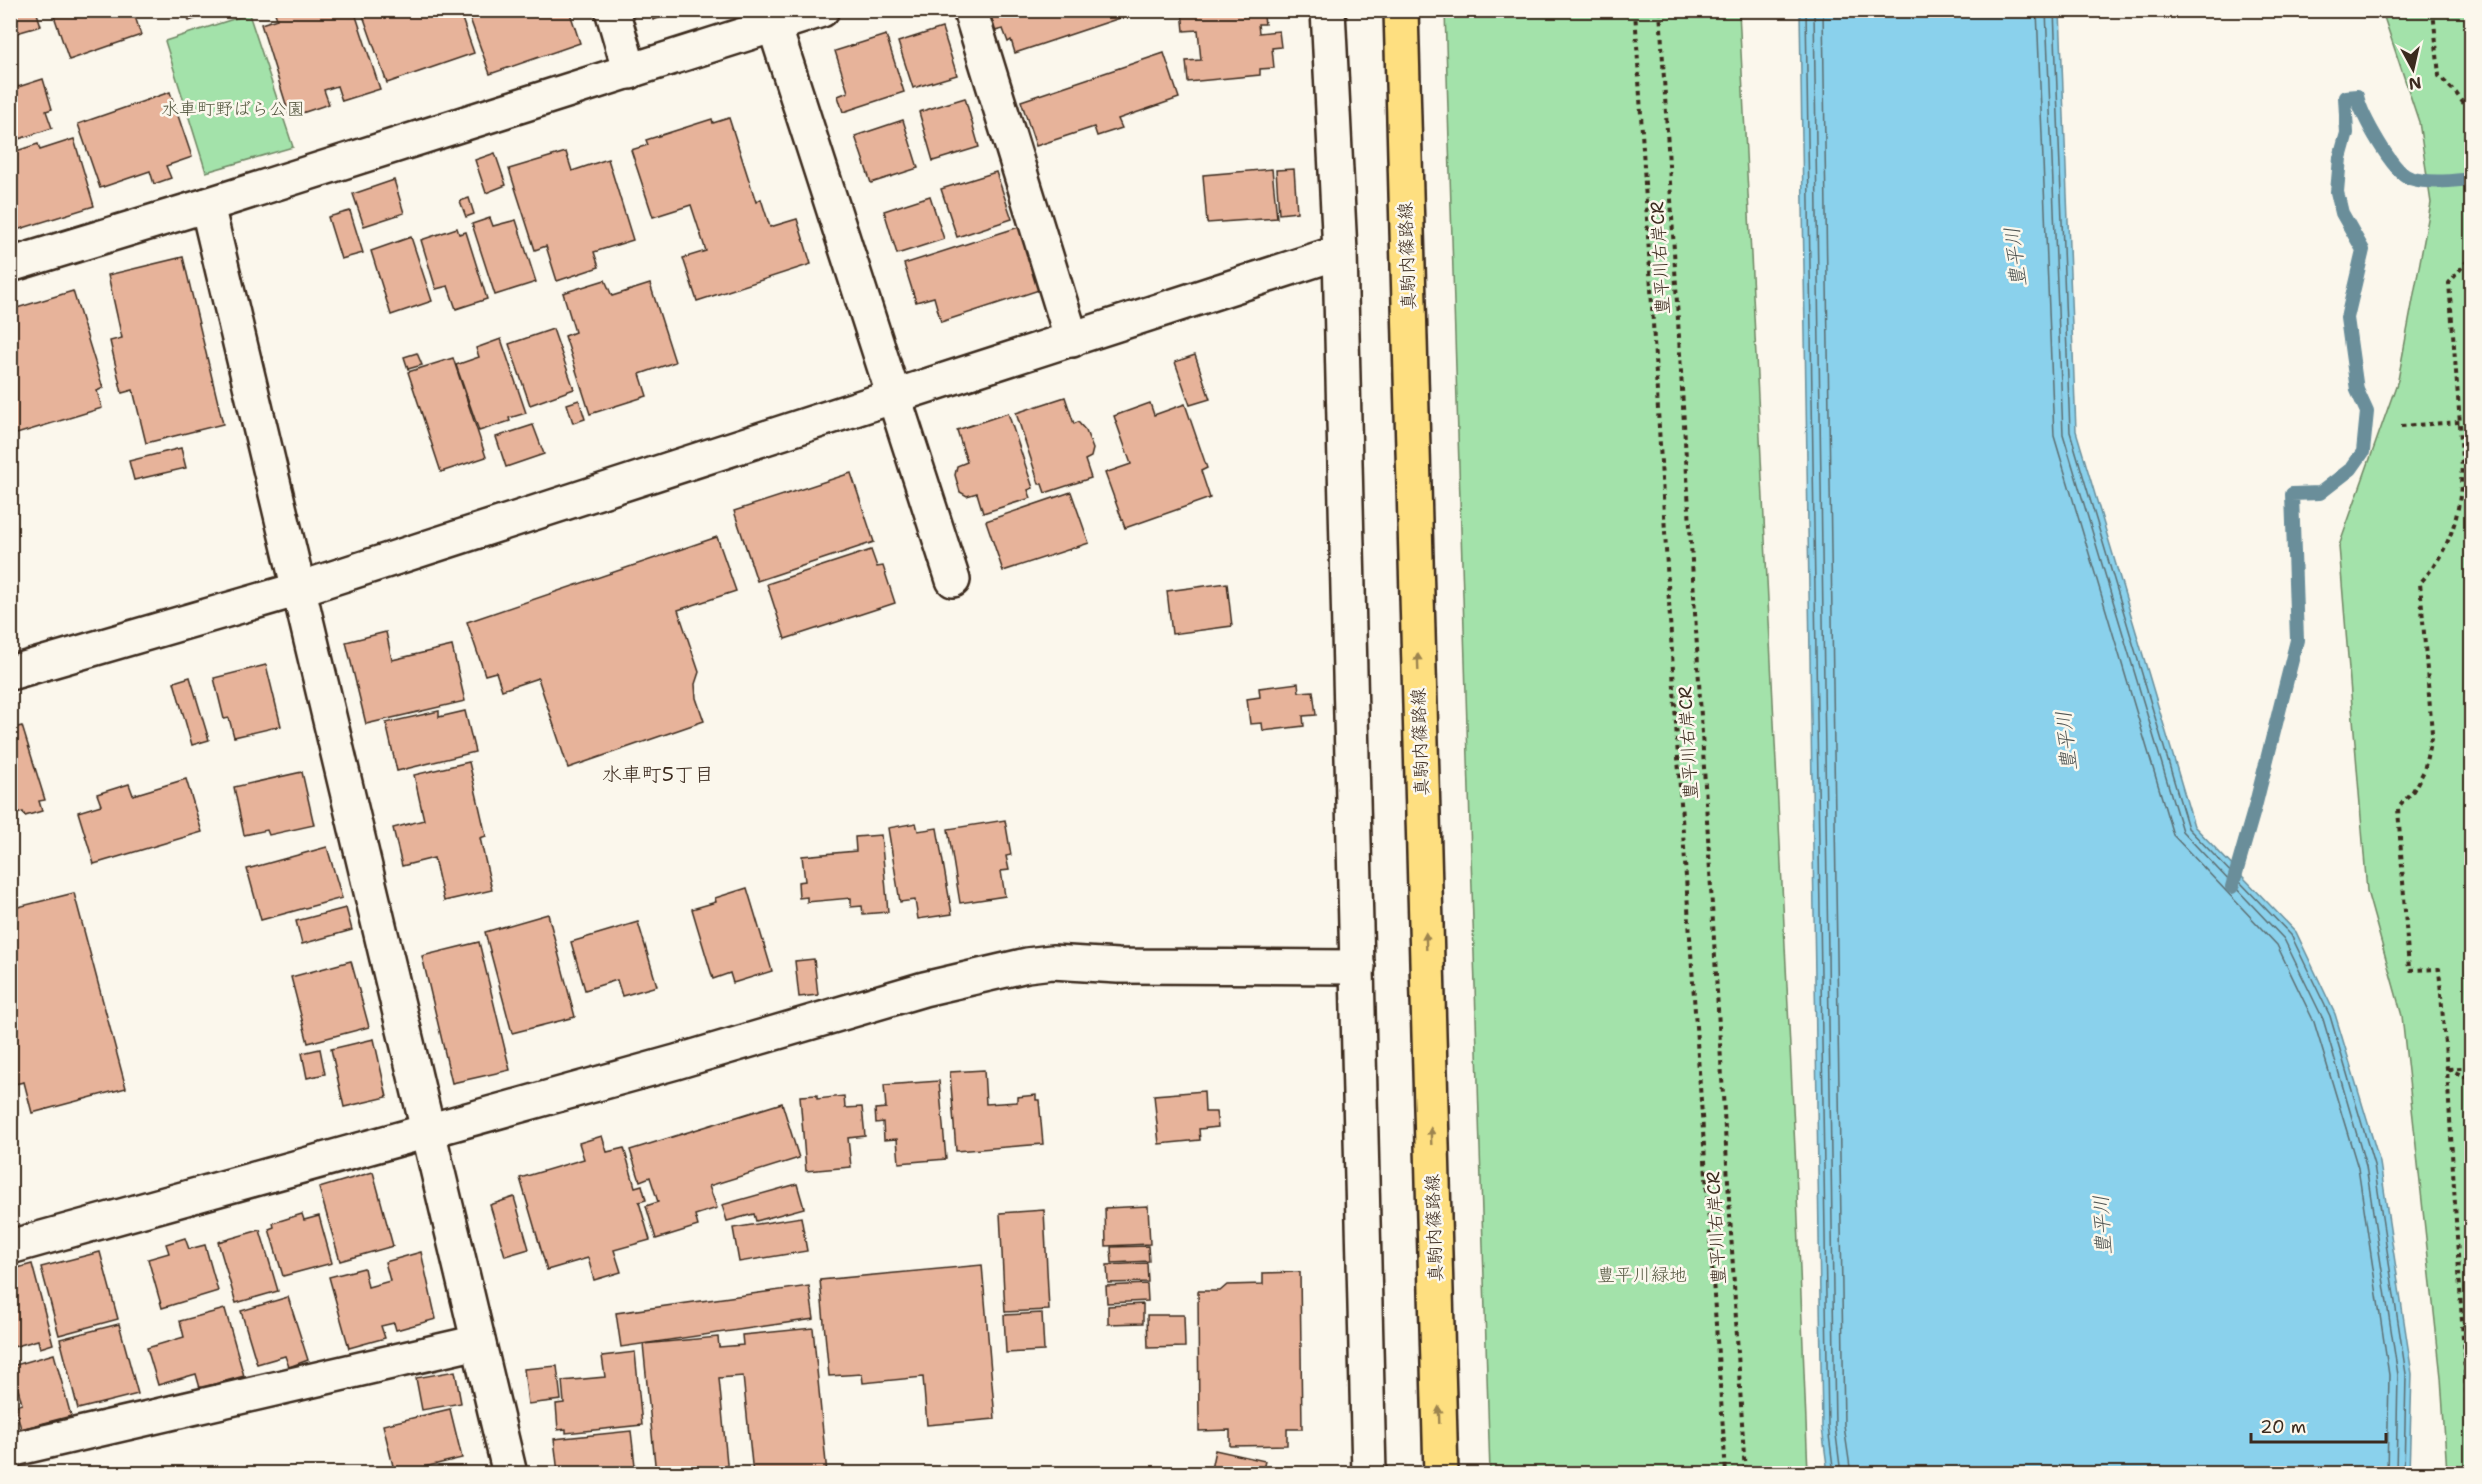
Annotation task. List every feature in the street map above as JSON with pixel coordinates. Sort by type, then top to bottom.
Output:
[{"type":"main road","name":"真駒内篠路線","points":[[1401,10],[1441,1473]]},
{"type":"street","points":[[612,10],[630,72]]},
{"type":"street","points":[[10,265],[822,10]]},
{"type":"street","points":[[970,10],[1072,340]]},
{"type":"street","points":[[1328,10],[1340,252],[1369,1473]]},
{"type":"street","points":[[774,25],[953,580]]},
{"type":"street","points":[[207,205],[510,1473]]},
{"type":"street","points":[[10,673],[299,589],[1340,252]]},
{"type":"street","points":[[10,1248],[676,1062],[924,988],[1027,965],[1052,962],[1118,966],[1358,967]]},
{"type":"street","points":[[10,1450],[478,1342]]},
{"type":"path","points":[[1635,10],[1677,746],[1726,1473]]},
{"type":"path","name":"豊平川右岸CR","points":[[1660,10],[1745,1473]]},
{"type":"path","points":[[2433,10],[2439,76],[2456,93],[2472,115]]},
{"type":"path","points":[[2467,10],[2472,32]]},
{"type":"path","points":[[2471,1473],[2439,969],[2409,970],[2398,808],[2424,771],[2432,733],[2420,583],[2431,571],[2455,527],[2460,503],[2464,472],[2449,283],[2472,255]]},
{"type":"path","points":[[2401,426],[2460,422]]},
{"type":"path","points":[[2447,1069],[2472,1066]]},
{"type":"path","points":[[2447,1069],[2472,1079]]},
{"type":"green space","name":"豊平川緑地","points":[[1445,11],[1739,11],[1796,1169],[1808,1473],[1490,1473]]},
{"type":"green space","points":[[2382,11],[2471,11],[2471,1473],[2447,1473],[2441,1377],[2402,1016],[2367,891],[2339,546],[2398,380],[2431,203],[2419,122]]},
{"type":"green space","name":"水車町野ばら公園","points":[[249,14],[293,147],[206,172],[165,41]]},
{"type":"water","name":"豊平川","points":[[1800,11],[2060,11],[2076,431],[2194,826],[2296,932],[2335,1014],[2380,1163],[2412,1374],[2409,1473],[1828,1473],[1822,1428]]},
{"type":"building","points":[[10,10],[36,10],[41,26],[10,35]]},
{"type":"building","points":[[52,10],[133,10],[141,35],[69,60]]},
{"type":"building","points":[[186,10],[219,10],[189,21]]},
{"type":"building","points":[[274,10],[354,10],[380,89],[342,101],[337,86],[324,90],[329,104],[290,117],[261,24],[277,19]]},
{"type":"building","points":[[361,10],[459,10],[474,53],[387,83]]},
{"type":"building","points":[[474,10],[569,10],[580,43],[490,74],[468,13]]},
{"type":"building","points":[[650,10],[675,10],[676,12],[653,20]]},
{"type":"building","points":[[989,10],[1144,10],[1015,53],[1011,40],[1008,42],[1003,29],[995,31]]},
{"type":"building","points":[[1182,10],[1263,10],[1265,24],[1258,24],[1259,33],[1279,31],[1281,47],[1272,48],[1274,68],[1260,69],[1260,75],[1188,82],[1186,61],[1201,60],[1198,30],[1184,31]]},
{"type":"building","points":[[942,28],[957,75],[913,88],[898,42]]},
{"type":"building","points":[[886,35],[904,92],[843,112],[838,96],[848,92],[835,51]]},
{"type":"building","points":[[1164,53],[1179,98],[1118,119],[1122,128],[1097,136],[1094,127],[1036,146],[1021,101]]},
{"type":"building","points":[[10,67],[18,87],[43,79],[52,109],[46,111],[52,128],[10,142]]},
{"type":"building","points":[[170,92],[192,157],[166,166],[171,178],[154,184],[150,171],[100,188],[78,124]]},
{"type":"building","points":[[965,98],[979,147],[933,161],[919,112]]},
{"type":"building","points":[[729,118],[756,202],[761,199],[770,227],[797,219],[811,264],[697,301],[683,258],[706,251],[691,205],[653,217],[631,150],[648,145],[646,140],[712,119],[713,123]]},
{"type":"building","points":[[903,120],[918,168],[871,183],[855,136]]},
{"type":"building","points":[[74,139],[94,206],[10,232],[10,153],[38,144],[40,150]]},
{"type":"building","points":[[566,152],[572,171],[608,159],[633,240],[594,252],[599,267],[557,281],[546,246],[535,250],[509,169]]},
{"type":"building","points":[[495,153],[506,185],[486,193],[475,160]]},
{"type":"building","points":[[1272,169],[1277,218],[1207,223],[1203,175]]},
{"type":"building","points":[[1294,169],[1297,212],[1279,214],[1276,170]]},
{"type":"building","points":[[996,172],[1012,219],[957,237],[941,189]]},
{"type":"building","points":[[394,180],[404,213],[364,226],[353,194]]},
{"type":"building","points":[[930,196],[944,239],[897,254],[884,211]]},
{"type":"building","points":[[469,198],[474,214],[466,217],[460,201]]},
{"type":"building","points":[[350,211],[363,253],[341,259],[328,217]]},
{"type":"building","points":[[490,218],[493,226],[516,220],[536,282],[495,295],[472,224]]},
{"type":"building","points":[[1019,227],[1039,290],[941,322],[934,297],[916,302],[904,264]]},
{"type":"building","points":[[457,228],[459,234],[466,232],[487,299],[456,309],[448,286],[436,289],[421,240]]},
{"type":"building","points":[[411,237],[432,301],[391,315],[371,251]]},
{"type":"building","points":[[183,257],[223,424],[146,443],[133,390],[122,393],[110,341],[122,338],[108,275]]},
{"type":"building","points":[[605,280],[612,296],[650,284],[675,362],[640,374],[647,396],[590,414],[565,336],[575,332],[563,293]]},
{"type":"building","points":[[73,291],[103,388],[97,391],[102,408],[10,436],[10,310]]},
{"type":"building","points":[[553,329],[574,389],[530,405],[509,344]]},
{"type":"building","points":[[501,339],[526,413],[479,431],[456,365],[479,357],[476,348]]},
{"type":"building","points":[[417,353],[422,365],[408,369],[404,357]]},
{"type":"building","points":[[1195,355],[1210,399],[1190,405],[1175,362]]},
{"type":"building","points":[[453,358],[486,457],[441,472],[408,372]]},
{"type":"building","points":[[1065,397],[1074,424],[1078,422],[1086,431],[1093,449],[1091,457],[1085,460],[1091,478],[1045,493],[1042,484],[1039,484],[1016,413]]},
{"type":"building","points":[[579,400],[585,419],[573,423],[567,404]]},
{"type":"building","points":[[1150,403],[1154,415],[1185,404],[1207,468],[1201,471],[1210,498],[1125,528],[1105,473],[1131,464],[1114,416]]},
{"type":"building","points":[[1008,413],[1033,488],[1028,490],[1031,498],[983,513],[977,493],[967,496],[960,492],[955,475],[957,466],[967,462],[957,430]]},
{"type":"building","points":[[533,425],[544,454],[506,467],[496,437]]},
{"type":"building","points":[[181,448],[186,468],[134,480],[129,461]]},
{"type":"building","points":[[851,473],[874,542],[757,581],[734,511]]},
{"type":"building","points":[[1071,492],[1089,543],[1003,571],[986,521]]},
{"type":"building","points":[[717,537],[736,591],[678,610],[699,672],[695,684],[696,698],[704,721],[568,768],[538,678],[502,690],[496,672],[485,675],[467,622]]},
{"type":"building","points":[[871,550],[877,567],[883,566],[895,603],[785,639],[767,584]]},
{"type":"building","points":[[1227,583],[1232,626],[1172,634],[1167,591]]},
{"type":"building","points":[[386,632],[392,660],[452,646],[465,701],[366,724],[346,642]]},
{"type":"building","points":[[266,665],[281,726],[234,737],[229,718],[224,719],[214,678]]},
{"type":"building","points":[[190,677],[209,740],[192,745],[174,682]]},
{"type":"building","points":[[1298,683],[1299,692],[1313,691],[1316,715],[1303,716],[1304,726],[1263,731],[1262,723],[1250,724],[1247,699],[1260,697],[1259,688]]},
{"type":"building","points":[[439,711],[439,717],[465,711],[475,752],[397,771],[386,723]]},
{"type":"building","points":[[22,726],[45,800],[39,801],[42,811],[25,816],[23,812],[10,816],[10,729]]},
{"type":"building","points":[[469,762],[486,836],[480,838],[492,890],[444,901],[434,858],[402,866],[393,828],[424,820],[414,775]]},
{"type":"building","points":[[302,772],[314,825],[269,835],[267,830],[244,835],[234,787]]},
{"type":"building","points":[[186,779],[202,832],[94,864],[78,812],[101,805],[97,794],[129,784],[133,795]]},
{"type":"building","points":[[1005,820],[1011,855],[1006,856],[1009,870],[1001,871],[1005,896],[960,903],[948,829]]},
{"type":"building","points":[[916,823],[918,831],[937,828],[952,914],[918,919],[915,900],[900,902],[888,828]]},
{"type":"building","points":[[881,835],[888,912],[863,914],[862,906],[851,907],[851,898],[807,902],[807,897],[799,898],[798,882],[805,881],[802,856],[856,851],[855,837]]},
{"type":"building","points":[[327,847],[342,898],[261,920],[247,869]]},
{"type":"building","points":[[747,888],[772,971],[733,983],[730,973],[713,979],[692,909],[716,902],[715,898]]},
{"type":"building","points":[[74,893],[126,1088],[32,1113],[24,1082],[10,1085],[10,1053],[15,1052],[10,1033],[10,909]]},
{"type":"building","points":[[346,908],[352,930],[302,944],[296,921]]},
{"type":"building","points":[[548,914],[575,1017],[512,1033],[485,932]]},
{"type":"building","points":[[638,922],[657,986],[622,996],[617,980],[585,990],[571,942]]},
{"type":"building","points":[[479,942],[510,1070],[452,1083],[422,956]]},
{"type":"building","points":[[814,959],[818,995],[799,997],[795,961]]},
{"type":"building","points":[[351,961],[369,1027],[308,1043],[291,977]]},
{"type":"building","points":[[374,1039],[387,1097],[344,1107],[331,1049]]},
{"type":"building","points":[[320,1049],[325,1074],[307,1078],[302,1053]]},
{"type":"building","points":[[984,1070],[986,1104],[1017,1102],[1017,1097],[1036,1095],[1036,1100],[1039,1100],[1043,1144],[956,1151],[950,1072]]},
{"type":"building","points":[[939,1081],[946,1159],[899,1163],[897,1139],[884,1140],[883,1122],[876,1123],[875,1109],[886,1108],[884,1085]]},
{"type":"building","points":[[1204,1091],[1205,1112],[1216,1112],[1218,1127],[1199,1129],[1200,1140],[1159,1144],[1154,1095]]},
{"type":"building","points":[[817,1095],[817,1099],[844,1096],[845,1108],[862,1107],[865,1136],[848,1138],[851,1167],[806,1171],[800,1096]]},
{"type":"building","points":[[782,1103],[799,1158],[709,1186],[717,1208],[695,1215],[698,1226],[656,1239],[646,1206],[658,1202],[650,1177],[640,1181],[630,1150]]},
{"type":"building","points":[[602,1136],[607,1152],[624,1148],[635,1187],[642,1185],[646,1200],[639,1202],[650,1240],[614,1250],[621,1272],[594,1280],[588,1258],[547,1270],[520,1178],[584,1159],[579,1143]]},
{"type":"building","points":[[373,1172],[393,1246],[340,1261],[319,1188]]},
{"type":"building","points":[[797,1184],[804,1208],[756,1221],[754,1214],[727,1221],[722,1205]]},
{"type":"building","points":[[514,1197],[529,1249],[505,1256],[490,1205]]},
{"type":"building","points":[[1148,1206],[1150,1244],[1106,1246],[1105,1208]]},
{"type":"building","points":[[1044,1210],[1049,1310],[1005,1312],[1000,1213]]},
{"type":"building","points":[[302,1214],[304,1220],[319,1216],[332,1263],[283,1276],[269,1229],[274,1227],[273,1223]]},
{"type":"building","points":[[801,1217],[807,1251],[739,1262],[733,1228]]},
{"type":"building","points":[[260,1230],[278,1291],[236,1303],[218,1242]]},
{"type":"building","points":[[185,1238],[189,1249],[205,1245],[218,1291],[162,1308],[148,1259],[169,1253],[166,1244]]},
{"type":"building","points":[[1148,1246],[1149,1261],[1112,1263],[1111,1247]]},
{"type":"building","points":[[100,1252],[118,1319],[59,1335],[41,1267]]},
{"type":"building","points":[[421,1252],[436,1319],[396,1330],[394,1323],[381,1326],[385,1338],[349,1348],[329,1277],[364,1268],[368,1287],[390,1281],[385,1262]]},
{"type":"building","points":[[1147,1263],[1148,1282],[1108,1283],[1107,1265]]},
{"type":"building","points":[[32,1264],[53,1344],[40,1348],[38,1340],[13,1347],[10,1336],[10,1270]]},
{"type":"building","points":[[982,1265],[995,1419],[927,1425],[923,1377],[863,1383],[862,1374],[829,1376],[820,1280]]},
{"type":"building","points":[[1300,1272],[1302,1429],[1287,1429],[1287,1445],[1230,1446],[1230,1430],[1199,1431],[1198,1291],[1220,1291],[1227,1285],[1263,1284],[1263,1273]]},
{"type":"building","points":[[1147,1284],[1148,1301],[1107,1303],[1106,1286]]},
{"type":"building","points":[[809,1286],[814,1319],[621,1347],[616,1313]]},
{"type":"building","points":[[288,1297],[308,1360],[289,1367],[285,1356],[257,1364],[241,1311]]},
{"type":"building","points":[[1143,1304],[1143,1323],[1108,1324],[1108,1306]]},
{"type":"building","points":[[225,1309],[244,1376],[200,1388],[196,1374],[158,1385],[147,1348],[184,1337],[180,1321]]},
{"type":"building","points":[[1042,1313],[1044,1351],[1006,1353],[1004,1315]]},
{"type":"building","points":[[1147,1315],[1184,1315],[1185,1347],[1148,1348]]},
{"type":"building","points":[[119,1324],[138,1394],[78,1409],[60,1339]]},
{"type":"building","points":[[813,1328],[827,1474],[753,1474],[743,1376],[719,1378],[728,1474],[656,1474],[643,1344],[718,1337],[719,1347],[743,1345],[742,1335]]},
{"type":"building","points":[[635,1352],[642,1425],[566,1433],[566,1429],[558,1430],[556,1404],[564,1403],[562,1381],[605,1377],[602,1356]]},
{"type":"building","points":[[54,1354],[71,1416],[21,1429],[15,1406],[22,1404],[12,1366]]},
{"type":"building","points":[[557,1366],[561,1400],[528,1404],[524,1369]]},
{"type":"building","points":[[455,1371],[461,1403],[422,1410],[416,1378]]},
{"type":"building","points":[[450,1409],[462,1458],[395,1474],[383,1425]]},
{"type":"building","points":[[631,1431],[636,1474],[555,1474],[558,1473],[554,1439]]},
{"type":"building","points":[[1215,1450],[1265,1461],[1262,1474],[1210,1474]]},
{"type":"building","points":[[1280,1468],[1338,1469],[1338,1474],[1280,1474]]},
{"type":"waterway","points":[[2232,887],[2255,807],[2297,640],[2292,494],[2320,493],[2351,469],[2363,452],[2367,412],[2357,390],[2347,318],[2363,250],[2342,213],[2337,192],[2340,158],[2347,133],[2345,97],[2357,96],[2364,116],[2378,142],[2395,165],[2410,178],[2441,182],[2472,179]]},
{"type":"district","name":"水車町5丁目","points":[[658,774]]}]
